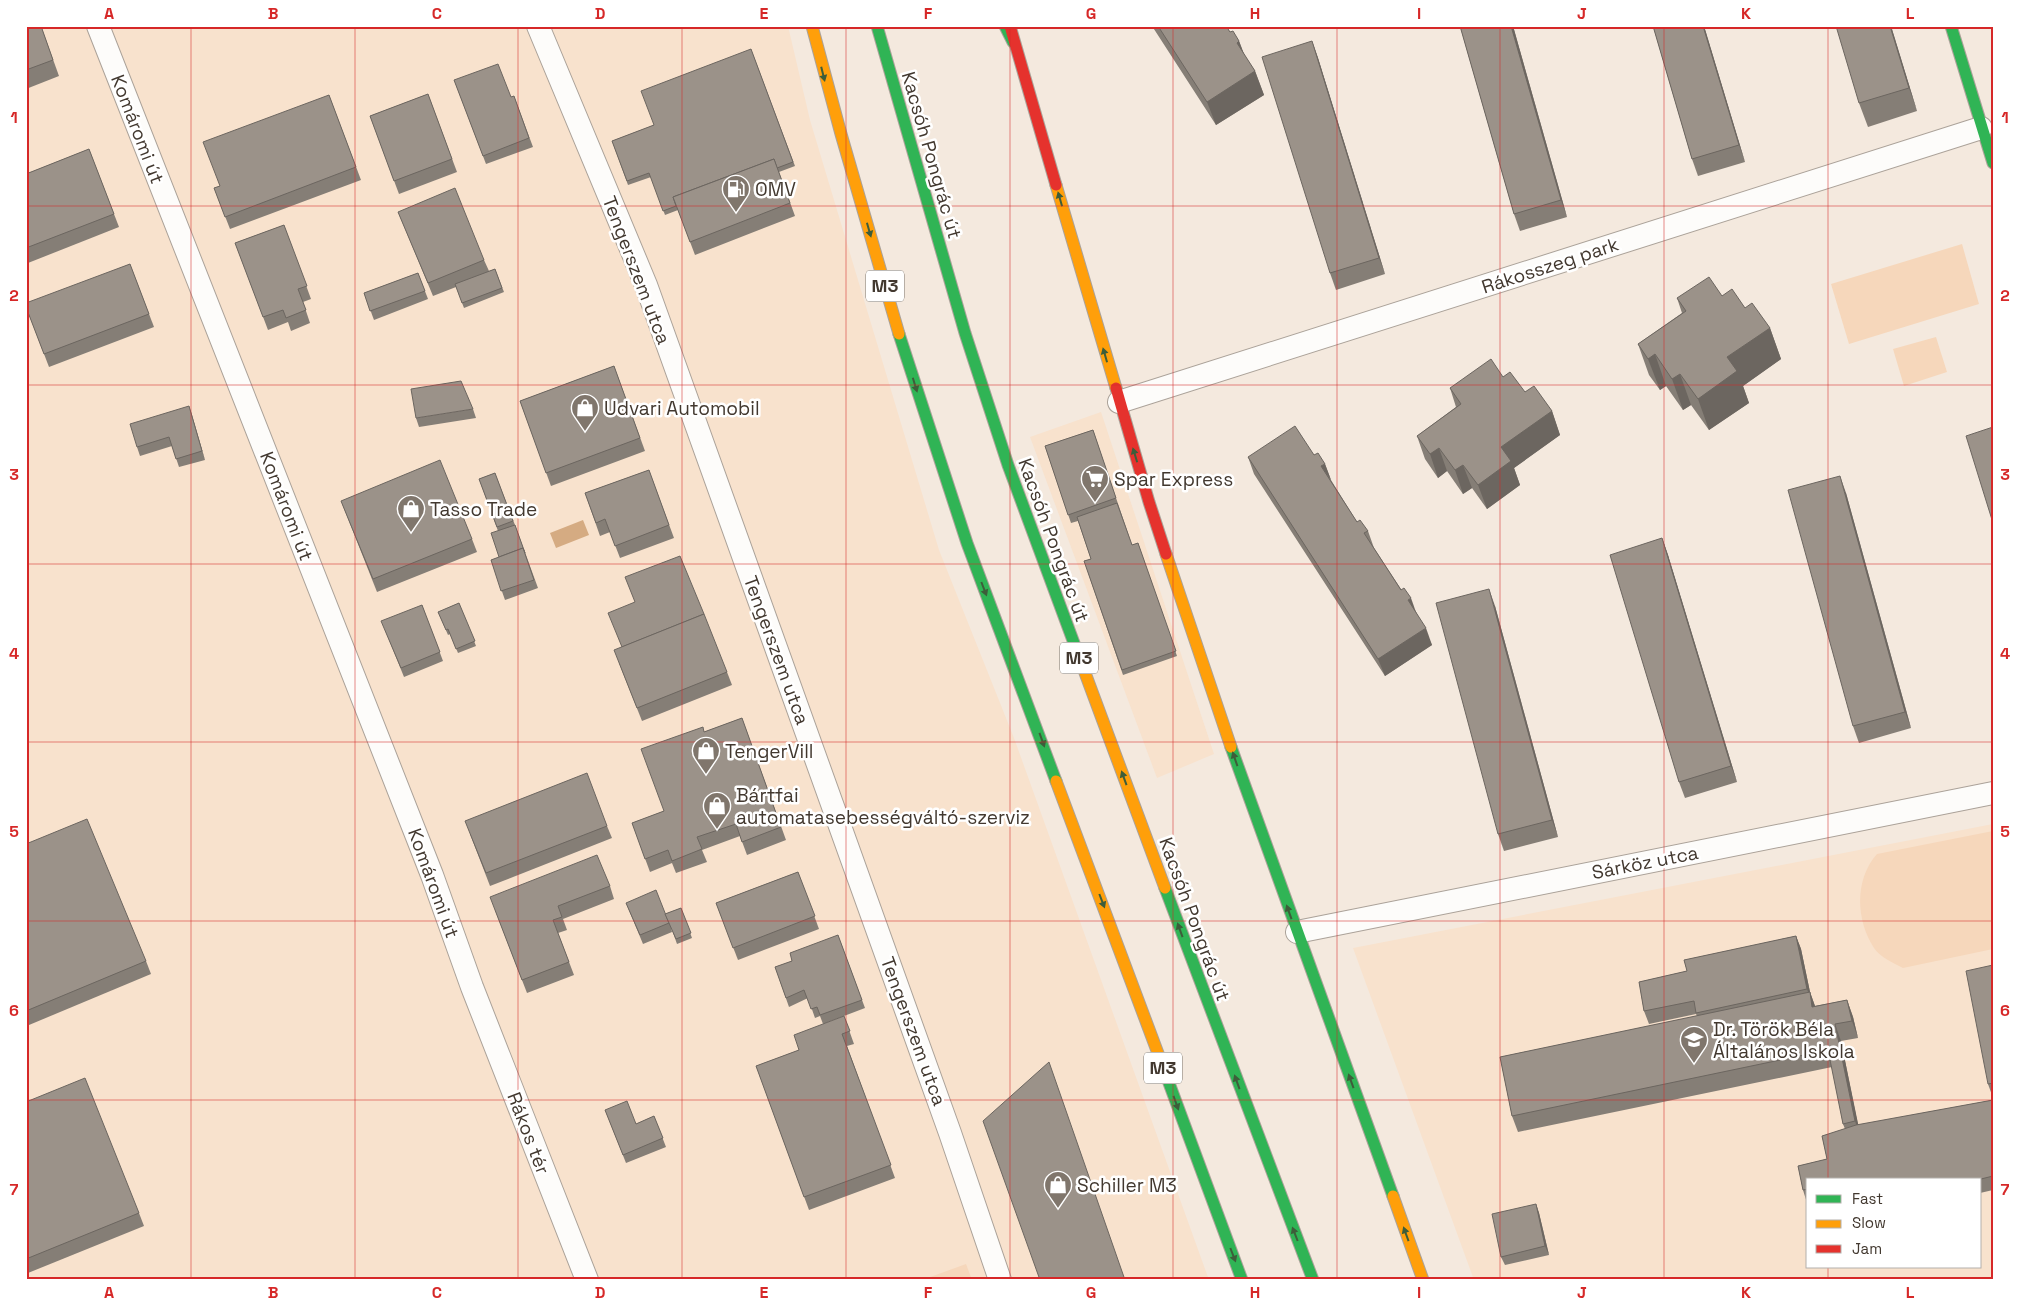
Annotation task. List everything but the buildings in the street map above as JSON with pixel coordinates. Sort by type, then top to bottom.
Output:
[{"type":"main road","name":"M3","points":[[812,26],[824,79],[905,352],[952,501],[1242,1280]]},
{"type":"main road","name":"Kacsóh Pongrác út","points":[[877,26],[965,333],[1008,465],[1313,1280]]},
{"type":"main road","points":[[1005,26],[1013,42]]},
{"type":"main road","points":[[1010,26],[1013,42],[1149,502],[1245,788],[1423,1280]]},
{"type":"main road","points":[[1951,26],[1993,163]]},
{"type":"street","name":"Komáromi út","points":[[98,26],[432,875],[472,987]]},
{"type":"street","name":"Tengerszem utca","points":[[538,26],[646,285],[944,1114],[1000,1280]]},
{"type":"street","name":"Rákosszeg park","points":[[1119,402],[1982,128]]},
{"type":"street","name":"Sárköz utca","points":[[1297,932],[1993,793]]},
{"type":"street","name":"Rákos tér","points":[[472,987],[587,1280]]},
{"type":"shaded area","points":[[26,26],[788,26],[810,120],[939,550],[1014,738],[1209,1280],[26,1280]]},
{"type":"shaded area","points":[[1962,244],[1979,304],[1849,344],[1831,284]]},
{"type":"shaded area","points":[[1936,337],[1947,372],[1904,386],[1893,349]]},
{"type":"shaded area","points":[[1101,412],[1214,754],[1157,778],[1030,437]]},
{"type":"shaded area","points":[[583,520],[589,535],[556,548],[550,533]]},
{"type":"shaded area","name":"Dr. Török Béla Általános Iskola","points":[[1993,824],[1993,1280],[1474,1280],[1353,948]]},
{"type":"shaded area","points":[[1993,831],[1993,949],[1903,968],[1880,954],[1868,937],[1861,913],[1860,900],[1864,876],[1877,854]]},
{"type":"shaded area","points":[[966,1264],[972,1280],[922,1280]]},
{"type":"traffic: fast","points":[[877,26],[965,333],[1008,465],[1078,654]]},
{"type":"traffic: fast","points":[[1005,26],[1013,42]]},
{"type":"traffic: fast","points":[[1951,26],[1993,163]]},
{"type":"traffic: fast","points":[[899,334],[967,543],[1056,781]]},
{"type":"traffic: fast","points":[[1231,747],[1393,1196]]},
{"type":"traffic: fast","points":[[1165,888],[1313,1280]]},
{"type":"traffic: fast","points":[[1159,1056],[1242,1280]]},
{"type":"traffic: slow","points":[[812,26],[899,334]]},
{"type":"traffic: slow","points":[[1056,185],[1116,388]]},
{"type":"traffic: slow","points":[[1166,554],[1231,747]]},
{"type":"traffic: slow","points":[[1078,654],[1165,888]]},
{"type":"traffic: slow","points":[[1056,781],[1159,1056]]},
{"type":"traffic: slow","points":[[1393,1196],[1423,1280]]},
{"type":"traffic: jam","points":[[1010,26],[1056,185]]},
{"type":"traffic: jam","points":[[1116,388],[1166,554]]},
{"type":"place","name":"OMV","points":[[736,213]]},
{"type":"place","name":"Udvari Automobil","points":[[585,432]]},
{"type":"place","name":"Spar Express","points":[[1095,503]]},
{"type":"place","name":"Tasso Trade","points":[[411,533]]},
{"type":"place","name":"TengerVill","points":[[706,775]]},
{"type":"place","name":"Bártfai automatasebességváltó-szerviz","points":[[717,830]]},
{"type":"place","name":"Dr. Török Béla Általános Iskola","points":[[1694,1064]]},
{"type":"place","name":"Schiller M3","points":[[1058,1209]]}]
